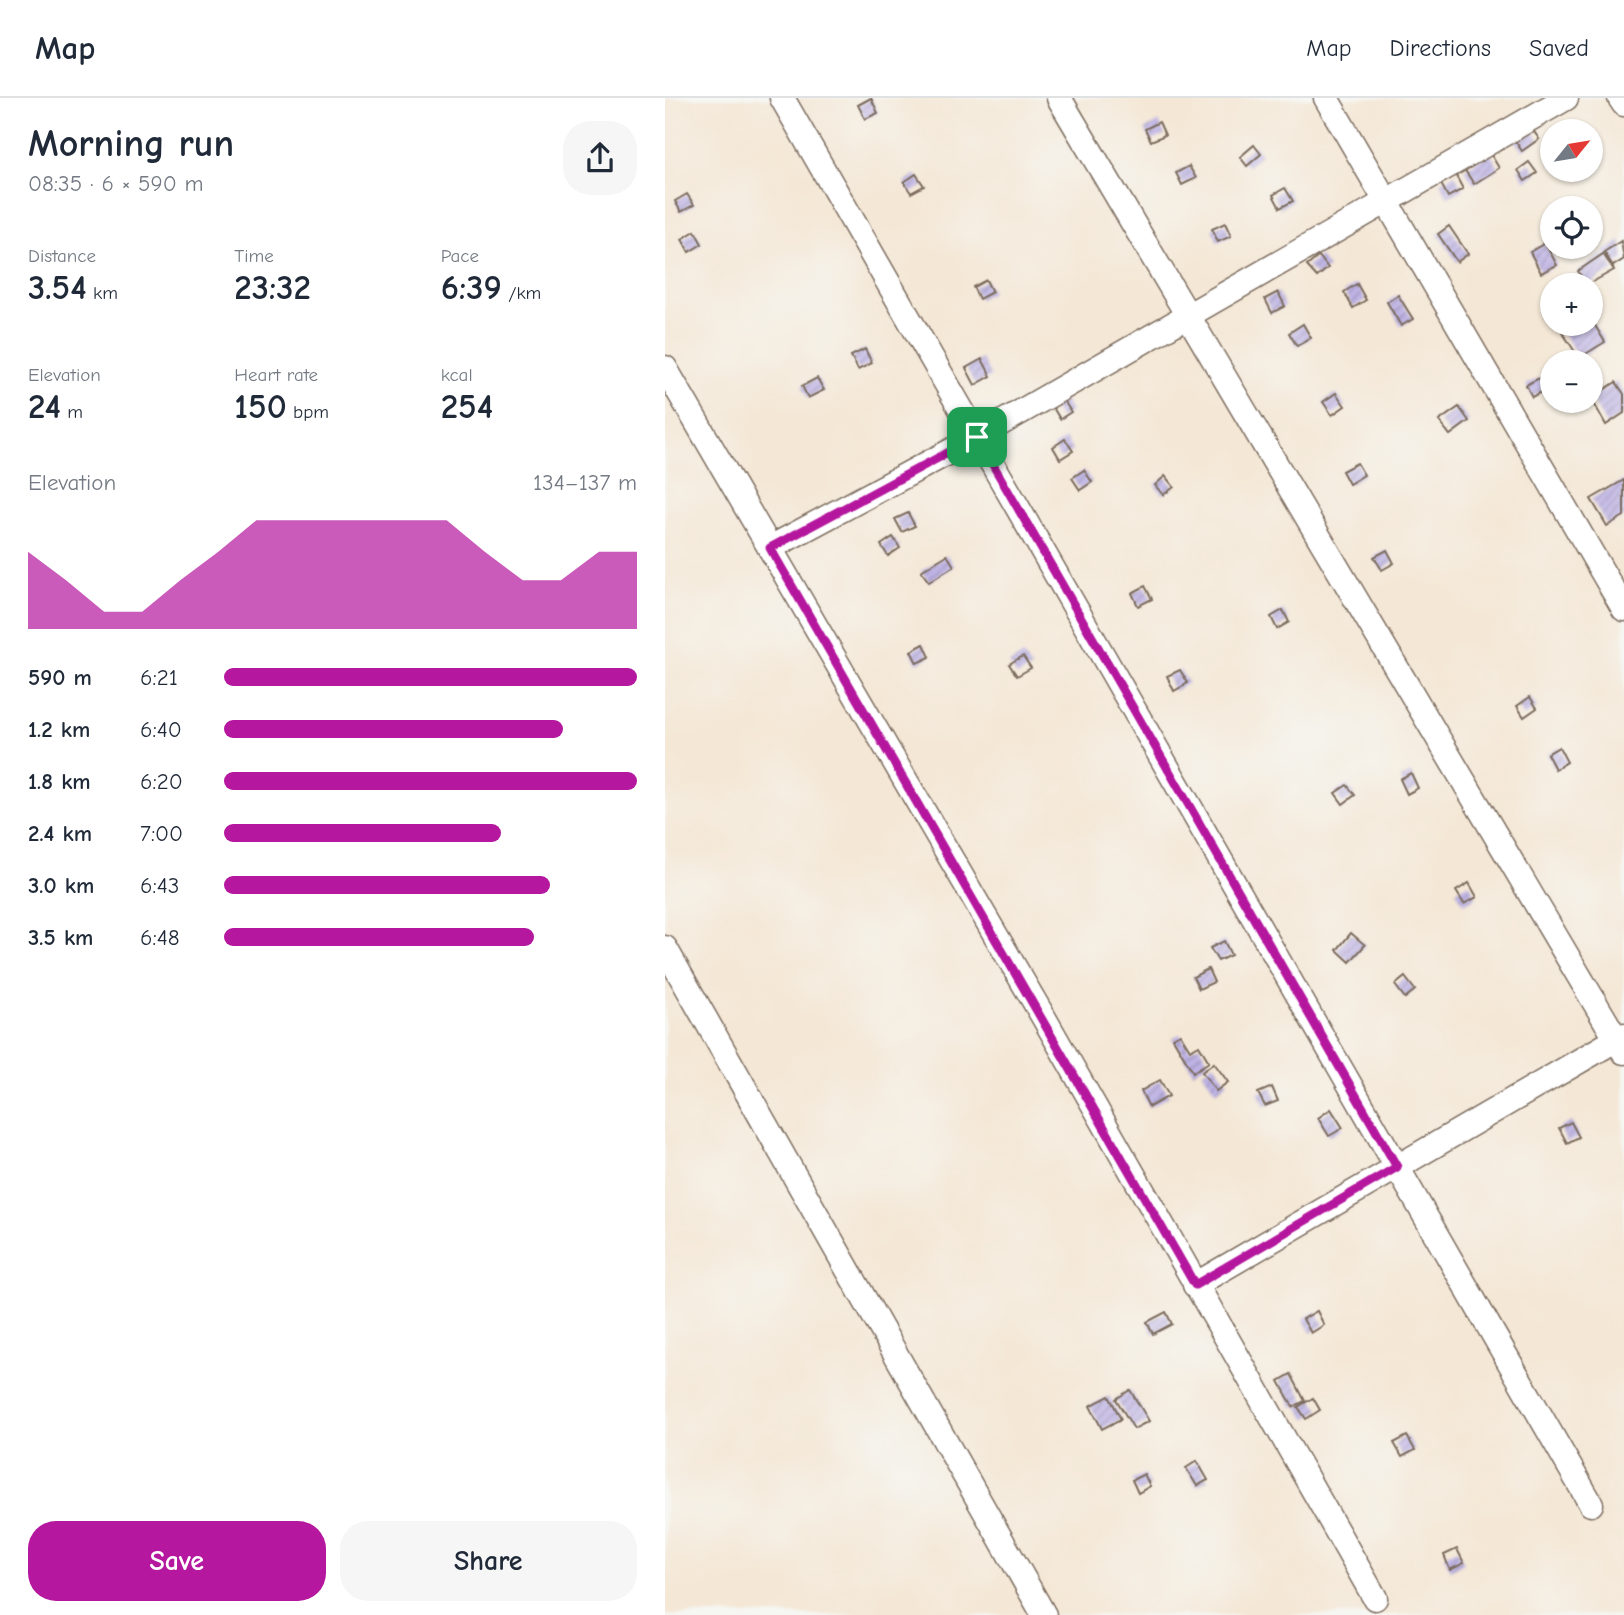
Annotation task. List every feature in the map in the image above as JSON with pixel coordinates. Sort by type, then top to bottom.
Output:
[{"type":"street","points":[[782,98],[1591,1504]]},
{"type":"street","points":[[1059,98],[1621,1042],[1397,1167],[1195,1285]]},
{"type":"street","points":[[1326,98],[1624,609]]},
{"type":"street","points":[[770,548],[977,437],[1566,98]]},
{"type":"street","points":[[1621,98],[1624,104]]},
{"type":"street","points":[[665,368],[1375,1598]]},
{"type":"street","points":[[665,948],[1044,1615]]},
{"type":"building","points":[[871,98],[878,113],[865,119],[858,105]]},
{"type":"building","points":[[1159,122],[1165,135],[1151,141],[1145,129]]},
{"type":"building","points":[[1531,127],[1539,139],[1522,151],[1514,139]]},
{"type":"building","points":[[1254,145],[1261,154],[1247,166],[1240,157]]},
{"type":"building","points":[[1490,153],[1499,168],[1474,184],[1464,169]]},
{"type":"building","points":[[1529,162],[1537,173],[1525,181],[1518,170]]},
{"type":"building","points":[[1189,166],[1196,178],[1182,185],[1176,173]]},
{"type":"building","points":[[916,174],[924,186],[911,193],[904,182]]},
{"type":"building","points":[[1455,174],[1463,189],[1448,197],[1440,182]]},
{"type":"building","points":[[1285,188],[1293,201],[1280,208],[1273,195]]},
{"type":"building","points":[[687,194],[694,205],[681,212],[675,201]]},
{"type":"building","points":[[1225,223],[1231,236],[1218,242],[1212,229]]},
{"type":"building","points":[[1449,226],[1468,254],[1457,262],[1438,234]]},
{"type":"building","points":[[695,231],[702,244],[689,252],[682,239]]},
{"type":"building","points":[[1621,241],[1624,259],[1613,266],[1604,252]]},
{"type":"building","points":[[1540,246],[1540,259],[1554,259],[1557,265],[1541,273],[1530,252]]},
{"type":"building","points":[[1603,254],[1614,270],[1603,276],[1603,273],[1578,271],[1596,259],[1603,259]]},
{"type":"building","points":[[1319,256],[1328,268],[1317,277],[1307,266]]},
{"type":"building","points":[[986,280],[992,292],[979,299],[973,287]]},
{"type":"building","points":[[1357,284],[1366,300],[1353,308],[1344,292]]},
{"type":"building","points":[[1278,292],[1285,306],[1272,313],[1265,299]]},
{"type":"building","points":[[1398,295],[1413,319],[1401,326],[1387,302]]},
{"type":"building","points":[[1303,324],[1311,338],[1297,346],[1289,333]]},
{"type":"building","points":[[1565,336],[1601,336],[1605,342],[1592,350],[1574,350]]},
{"type":"building","points":[[865,349],[872,363],[858,370],[851,356]]},
{"type":"building","points":[[982,359],[991,376],[975,385],[966,368]]},
{"type":"building","points":[[817,378],[824,390],[808,398],[802,386]]},
{"type":"building","points":[[1539,378],[1540,393],[1532,397],[1526,385]]},
{"type":"building","points":[[1616,382],[1624,394],[1624,413],[1606,425],[1599,413],[1603,413],[1603,390]]},
{"type":"building","points":[[1336,393],[1345,406],[1332,415],[1323,402]]},
{"type":"building","points":[[1063,399],[1071,412],[1060,419],[1052,406]]},
{"type":"building","points":[[1459,407],[1469,421],[1450,435],[1439,421]]},
{"type":"building","points":[[1065,439],[1073,451],[1060,459],[1053,447]]},
{"type":"building","points":[[1357,463],[1364,475],[1349,484],[1342,471]]},
{"type":"building","points":[[1084,470],[1092,482],[1080,490],[1072,478]]},
{"type":"building","points":[[1165,476],[1174,487],[1163,495],[1155,485]]},
{"type":"building","points":[[1624,480],[1624,516],[1607,526],[1591,499]]},
{"type":"building","points":[[908,513],[915,526],[902,532],[895,519]]},
{"type":"building","points":[[893,537],[900,548],[888,556],[881,545]]},
{"type":"building","points":[[1387,550],[1394,563],[1382,570],[1374,557]]},
{"type":"building","points":[[947,555],[954,566],[929,582],[921,571]]},
{"type":"building","points":[[1145,586],[1152,599],[1138,606],[1132,593]]},
{"type":"building","points":[[1283,610],[1289,622],[1277,629],[1271,617]]},
{"type":"building","points":[[924,644],[930,657],[917,663],[911,651]]},
{"type":"building","points":[[1023,656],[1031,668],[1017,676],[1009,664]]},
{"type":"building","points":[[1180,670],[1188,683],[1174,691],[1167,676]]},
{"type":"building","points":[[1530,697],[1537,708],[1524,717],[1517,706]]},
{"type":"building","points":[[1559,747],[1567,762],[1555,769],[1547,754]]},
{"type":"building","points":[[1411,773],[1418,788],[1407,794],[1400,779]]},
{"type":"building","points":[[1347,785],[1355,795],[1343,804],[1335,793]]},
{"type":"building","points":[[1469,883],[1477,897],[1464,904],[1456,891]]},
{"type":"building","points":[[1351,933],[1365,945],[1350,962],[1337,950]]},
{"type":"building","points":[[1224,941],[1231,955],[1218,961],[1210,948]]},
{"type":"building","points":[[1208,969],[1214,982],[1199,989],[1193,977]]},
{"type":"building","points":[[1405,977],[1415,990],[1405,998],[1395,985]]},
{"type":"building","points":[[1180,1034],[1190,1050],[1199,1045],[1209,1062],[1193,1072],[1173,1038]]},
{"type":"building","points":[[1214,1063],[1228,1082],[1216,1091],[1202,1072]]},
{"type":"building","points":[[1160,1080],[1169,1096],[1149,1107],[1141,1091]]},
{"type":"building","points":[[1272,1087],[1278,1101],[1265,1106],[1258,1093]]},
{"type":"building","points":[[1331,1109],[1343,1128],[1329,1136],[1318,1118]]},
{"type":"building","points":[[1571,1122],[1579,1137],[1567,1143],[1559,1128]]},
{"type":"building","points":[[1317,1311],[1324,1325],[1311,1333],[1303,1319]]},
{"type":"building","points":[[1166,1312],[1172,1324],[1153,1334],[1147,1322]]},
{"type":"building","points":[[1291,1374],[1305,1401],[1293,1407],[1279,1381]]},
{"type":"building","points":[[1130,1390],[1149,1421],[1134,1429],[1116,1399]]},
{"type":"building","points":[[1109,1396],[1121,1419],[1102,1429],[1090,1406]]},
{"type":"building","points":[[1313,1398],[1320,1410],[1306,1419],[1298,1407]]},
{"type":"building","points":[[1407,1436],[1415,1450],[1402,1457],[1394,1443]]},
{"type":"building","points":[[1197,1461],[1208,1480],[1197,1486],[1186,1468]]},
{"type":"building","points":[[1144,1474],[1150,1486],[1138,1493],[1132,1480]]},
{"type":"building","points":[[1457,1549],[1464,1563],[1450,1570],[1444,1555]]},
{"type":"route","points":[[977,437],[1397,1167],[1195,1285],[1044,1018],[770,548],[977,437]]}]
